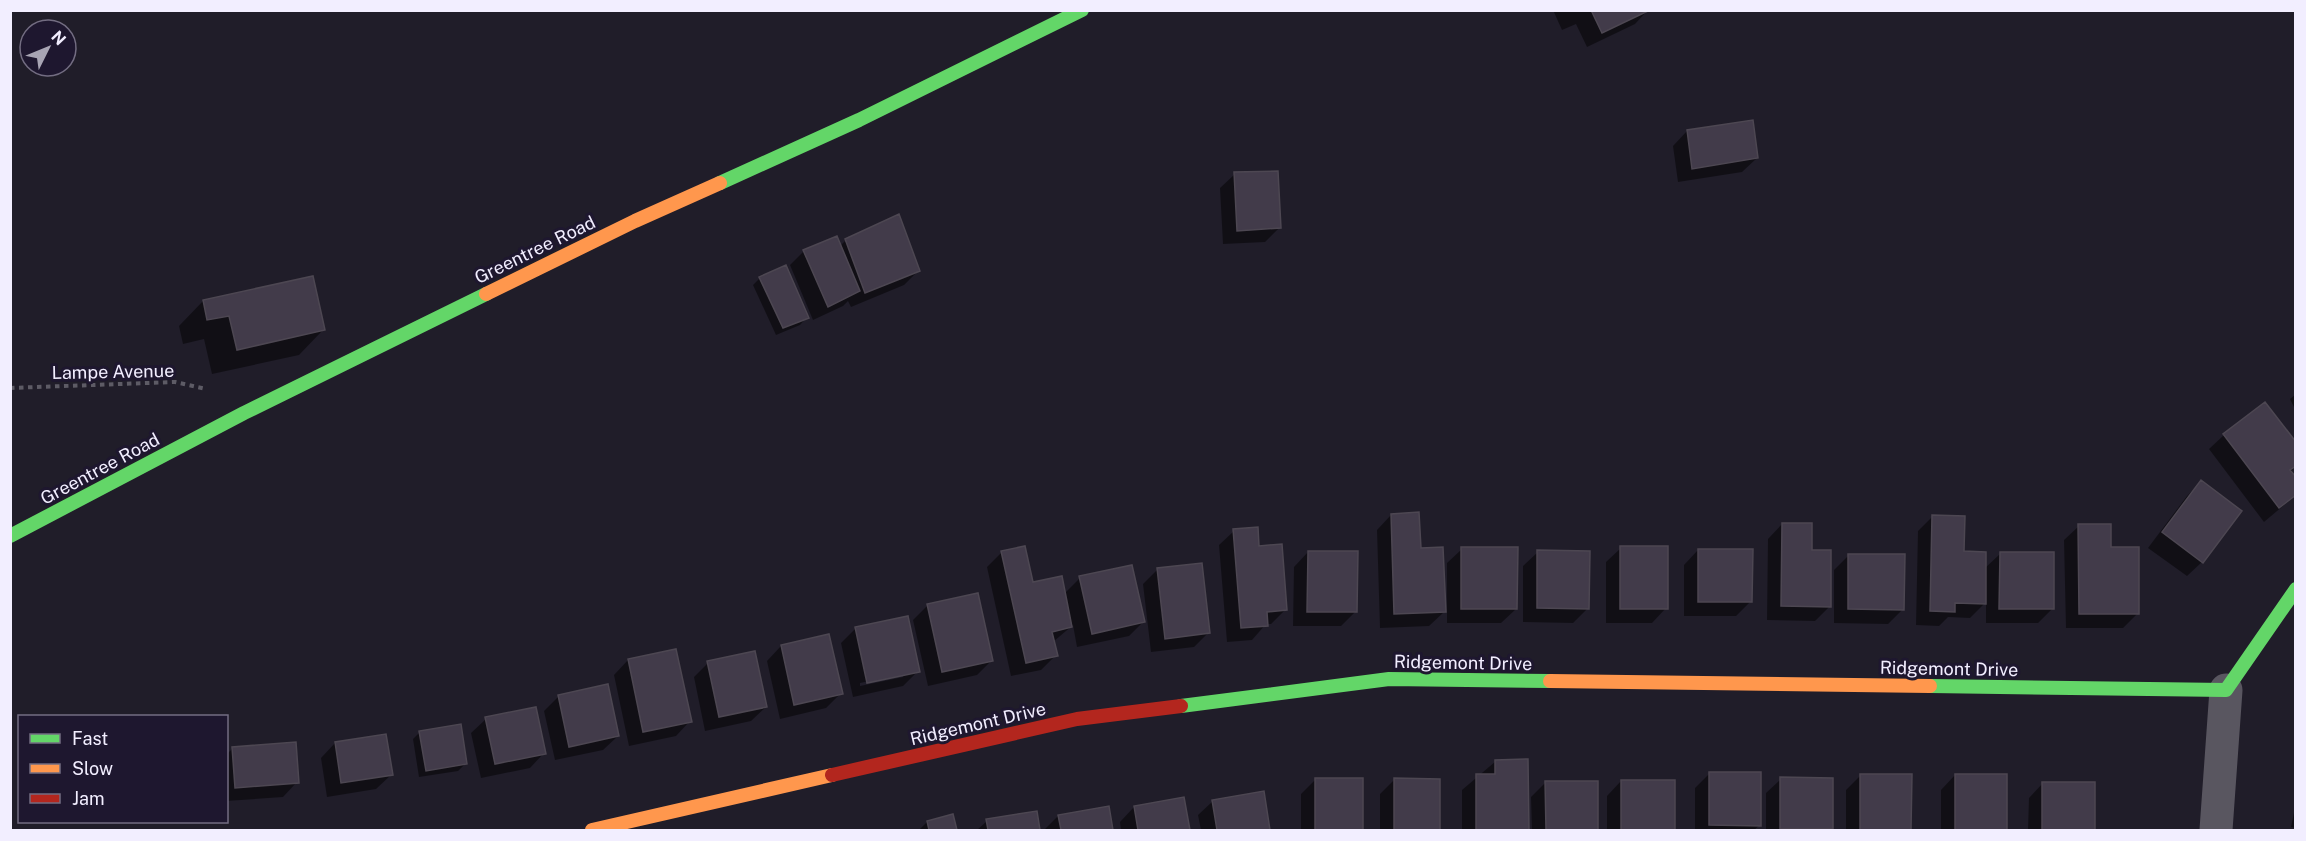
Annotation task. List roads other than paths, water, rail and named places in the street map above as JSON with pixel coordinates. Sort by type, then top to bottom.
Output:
[{"type":"street","name":"Greentree Road","points":[[10,536],[244,413],[635,221],[859,120],[1082,10]]},
{"type":"street","points":[[2216,831],[2226,690],[2295,589]]},
{"type":"street","name":"Ridgemont Drive","points":[[592,831],[1077,719],[1389,679],[2226,690]]}]
